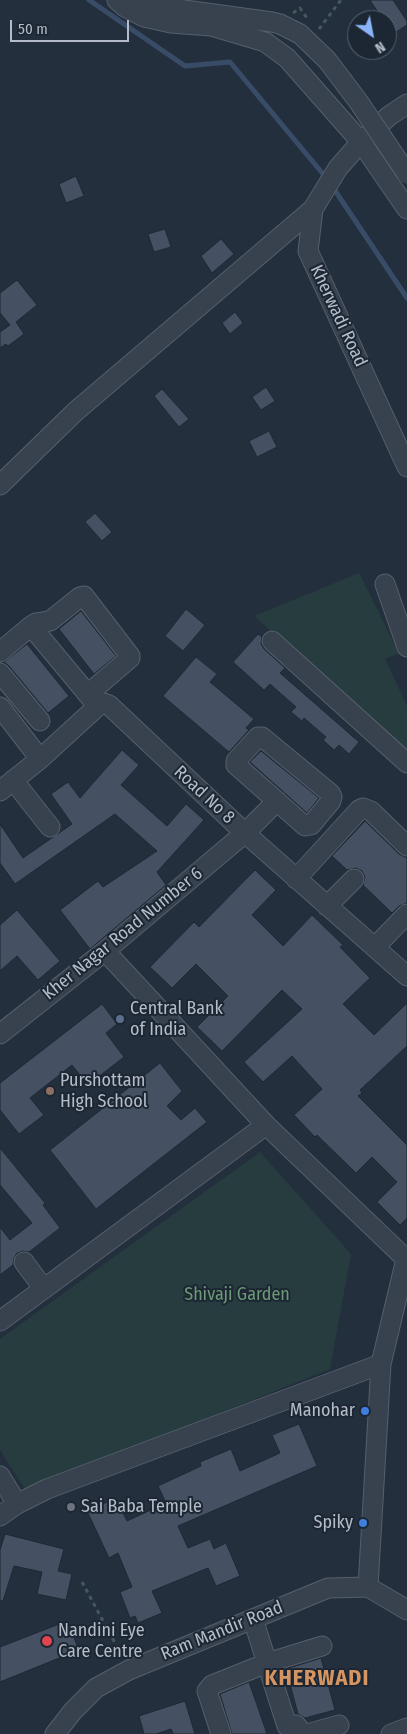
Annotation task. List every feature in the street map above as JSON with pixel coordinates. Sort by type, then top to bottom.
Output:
[{"type":"street","points":[[117,0],[125,7],[144,17],[171,23],[211,26],[265,42],[287,58],[361,142],[407,209]]},
{"type":"street","points":[[141,0],[149,5],[272,22],[308,33],[407,174]]},
{"type":"street","name":"Kherwadi Road","points":[[407,104],[389,116],[361,142],[338,168],[314,209],[308,252],[407,467]]},
{"type":"street","points":[[0,485],[76,411],[314,209]]},
{"type":"street","points":[[385,584],[407,648]]},
{"type":"street","points":[[0,652],[31,626],[36,623],[50,621],[80,597],[84,596],[130,656],[40,758],[7,785],[50,827]]},
{"type":"street","points":[[31,626],[93,700]]},
{"type":"street","points":[[272,641],[407,763]]},
{"type":"street","points":[[0,673],[40,721]]},
{"type":"street","name":"Road No 8","points":[[93,700],[109,705],[245,833],[407,976]]},
{"type":"street","points":[[0,707],[40,758]]},
{"type":"street","points":[[258,737],[262,737],[330,793],[332,797],[331,801],[311,825],[307,827],[277,801],[236,765],[236,761],[258,737]]},
{"type":"street","name":"Kher Nagar Road Number 6","points":[[0,1034],[105,951],[245,833],[277,801]]},
{"type":"street","points":[[296,878],[359,810],[363,808],[371,811],[407,846]]},
{"type":"street","points":[[327,906],[354,879]]},
{"type":"street","points":[[375,947],[407,914]]},
{"type":"street","points":[[105,951],[266,1125],[407,1259],[381,1364],[368,1587],[407,1610]]},
{"type":"street","points":[[0,1321],[266,1125]]},
{"type":"street","points":[[24,1262],[44,1288]]},
{"type":"street","points":[[0,1516],[9,1499],[47,1489],[381,1364]]},
{"type":"street","points":[[0,1476],[9,1499]]},
{"type":"street","name":"Ram Mandir Road","points":[[55,1734],[73,1710],[96,1688],[129,1670],[328,1588],[368,1587]]},
{"type":"street","points":[[253,1619],[267,1663],[282,1730],[296,1725],[302,1734],[306,1734],[339,1725]]},
{"type":"street","points":[[221,1734],[207,1691],[212,1684],[267,1663],[322,1646]]},
{"type":"path","points":[[308,33],[341,0]]},
{"type":"path","points":[[82,1582],[129,1670]]},
{"type":"green space","points":[[359,573],[399,653],[385,659],[407,706],[407,752],[254,616]]},
{"type":"green space","name":"Shivaji Garden","points":[[260,1152],[351,1254],[330,1369],[26,1491],[0,1450],[0,1339]]},
{"type":"building","points":[[370,0],[393,0],[407,21],[407,25],[397,31],[397,10],[376,10]]},
{"type":"building","points":[[76,176],[84,196],[66,203],[59,184]]},
{"type":"building","points":[[165,229],[171,247],[154,252],[148,234]]},
{"type":"building","points":[[221,239],[234,254],[212,273],[201,256]]},
{"type":"building","points":[[17,280],[37,305],[16,322],[24,334],[8,346],[6,344],[0,348],[0,332],[10,325],[0,313],[0,293]]},
{"type":"building","points":[[235,312],[243,323],[230,334],[222,323]]},
{"type":"building","points":[[266,387],[275,401],[261,410],[252,397]]},
{"type":"building","points":[[162,389],[189,419],[179,427],[154,396]]},
{"type":"building","points":[[269,431],[277,447],[257,457],[249,441]]},
{"type":"building","points":[[95,513],[112,532],[102,541],[85,522]]},
{"type":"building","points":[[186,609],[205,625],[183,651],[165,636]]},
{"type":"building","points":[[81,611],[116,656],[94,674],[59,629]]},
{"type":"building","points":[[258,634],[262,637],[261,644],[264,649],[285,668],[280,673],[359,742],[349,754],[339,745],[334,750],[323,740],[326,737],[304,718],[302,721],[291,712],[296,707],[270,684],[264,690],[233,662]]},
{"type":"building","points":[[27,644],[69,696],[48,713],[4,662]]},
{"type":"building","points":[[196,657],[217,674],[210,682],[254,719],[246,728],[249,730],[229,752],[163,696]]},
{"type":"building","points":[[122,750],[139,765],[121,785],[167,826],[186,804],[204,820],[157,872],[166,885],[90,949],[60,910],[98,881],[103,887],[157,851],[115,814],[15,884],[0,863],[0,824],[23,858],[72,824],[51,794],[68,782],[80,798]]},
{"type":"building","points":[[261,751],[319,798],[307,813],[250,762]]},
{"type":"building","points":[[365,821],[399,854],[407,858],[407,903],[399,906],[392,913],[363,885],[365,877],[362,871],[356,868],[347,870],[332,856]]},
{"type":"building","points":[[255,870],[276,890],[252,915],[283,946],[312,915],[343,945],[340,947],[370,978],[343,1004],[374,1035],[407,1003],[407,1046],[360,1090],[362,1093],[358,1096],[407,1145],[407,1218],[400,1225],[377,1202],[397,1182],[372,1157],[356,1173],[317,1135],[315,1137],[294,1115],[322,1089],[292,1056],[263,1082],[244,1062],[302,1009],[282,990],[222,1051],[197,1027],[228,996],[196,964],[172,988],[150,967],[194,922],[199,927]]},
{"type":"building","points":[[17,910],[60,961],[38,980],[17,956],[0,971],[0,925]]},
{"type":"building","points":[[102,1004],[117,1024],[106,1033],[124,1057],[88,1085],[72,1065],[30,1098],[44,1115],[19,1134],[0,1110],[0,1083]]},
{"type":"building","points":[[160,1063],[182,1091],[167,1106],[181,1120],[195,1108],[207,1122],[96,1209],[50,1150]]},
{"type":"building","points":[[0,1148],[45,1203],[43,1205],[60,1228],[29,1252],[17,1253],[13,1265],[0,1275],[0,1227],[10,1240],[32,1223],[0,1185]]},
{"type":"building","points":[[299,1424],[317,1466],[178,1526],[188,1548],[210,1539],[214,1549],[226,1543],[240,1576],[216,1586],[208,1568],[152,1591],[162,1613],[138,1623],[135,1616],[130,1618],[120,1592],[132,1587],[118,1553],[109,1558],[87,1511],[116,1498],[127,1521],[166,1503],[158,1486],[201,1466],[200,1462],[231,1449],[240,1471],[280,1453],[272,1435]]},
{"type":"building","points":[[5,1534],[64,1549],[58,1571],[72,1574],[66,1600],[37,1594],[42,1572],[14,1566],[3,1601],[0,1601],[0,1550]]},
{"type":"building","points":[[67,1621],[79,1650],[0,1682],[0,1647]]},
{"type":"building","points":[[321,1658],[335,1710],[305,1718],[298,1714],[286,1669]]},
{"type":"building","points":[[249,1682],[267,1734],[232,1734],[220,1694]]},
{"type":"building","points":[[185,1701],[195,1734],[173,1734],[171,1729],[156,1734],[144,1734],[139,1716]]},
{"type":"waterway","points":[[89,0],[185,66],[230,62],[323,174]]},
{"type":"waterway","points":[[334,189],[407,298]]},
{"type":"place","name":"Central Bank of India","points":[[120,1019]]},
{"type":"place","name":"Purshottam High School","points":[[50,1091]]},
{"type":"place","name":"Manohar","points":[[365,1411]]},
{"type":"place","name":"Sai Baba Temple","points":[[71,1507]]},
{"type":"place","name":"Spiky","points":[[363,1523]]},
{"type":"place","name":"Nandini Eye Care Centre","points":[[47,1641]]},
{"type":"district","name":"KHERWADI","points":[[317,1679]]}]
